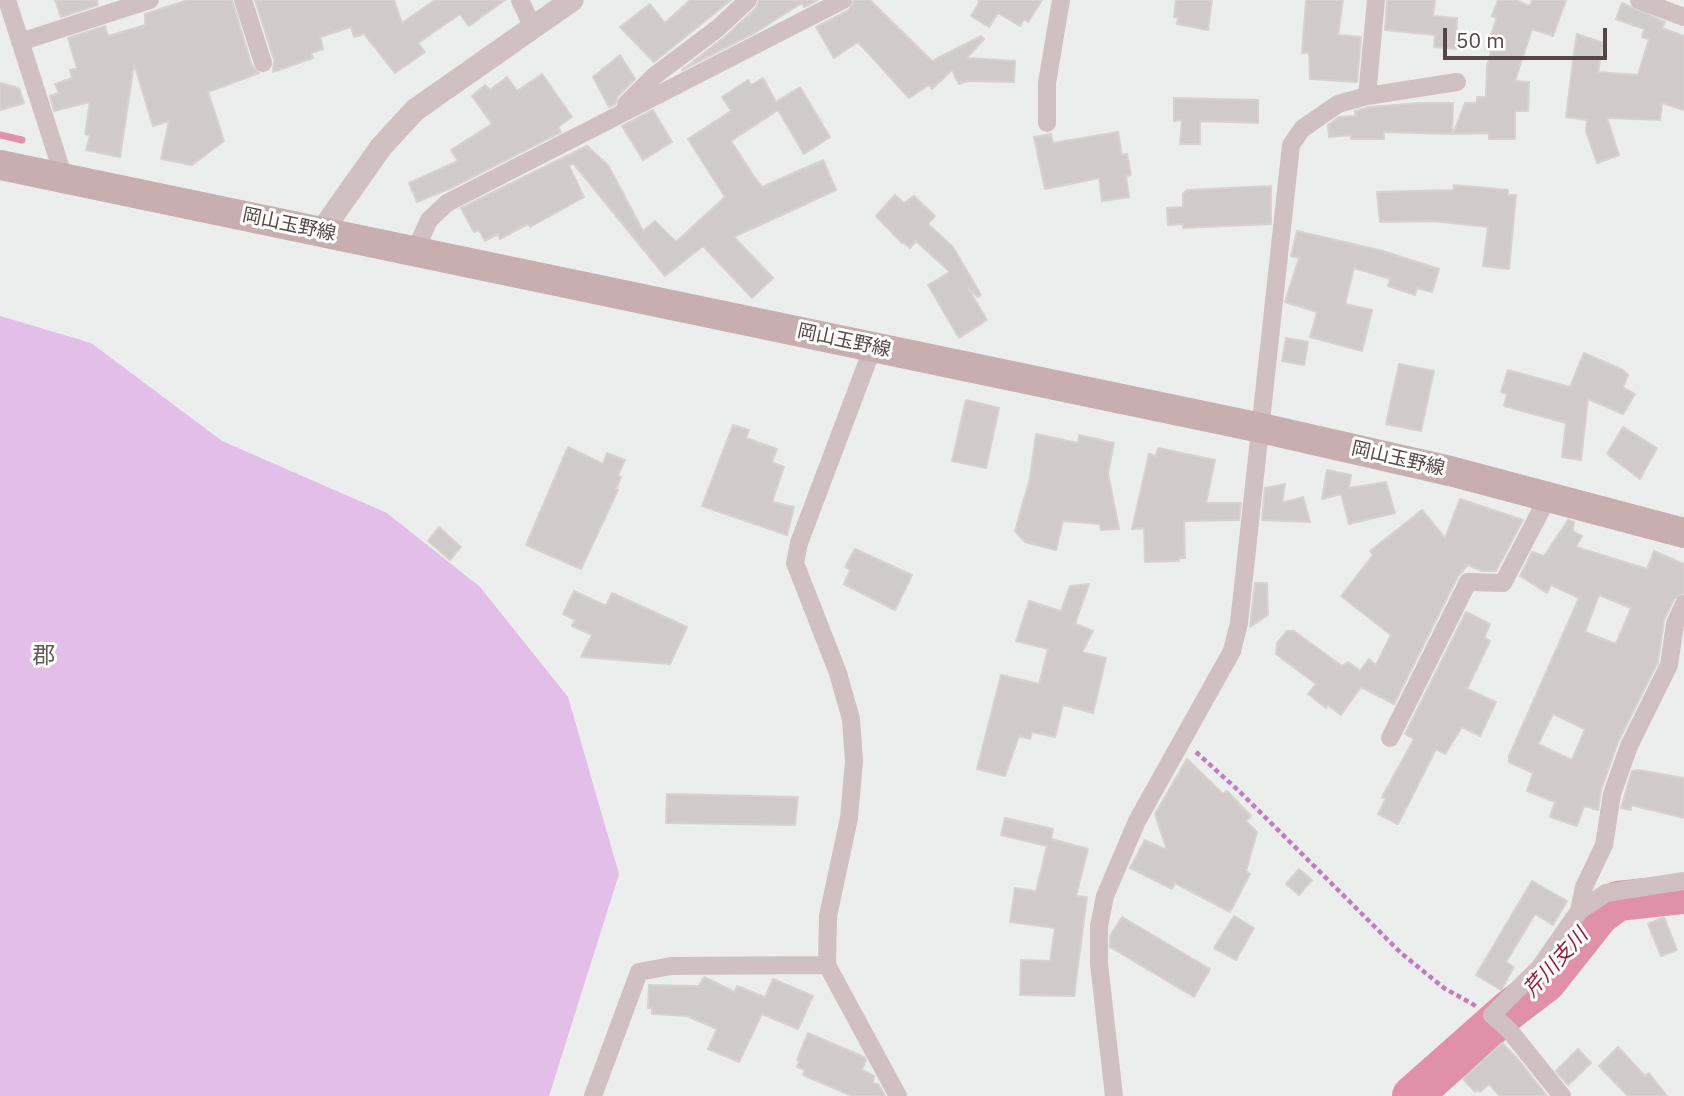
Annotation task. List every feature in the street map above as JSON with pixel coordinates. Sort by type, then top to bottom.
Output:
[{"type":"main road","name":"岡山玉野線","points":[[0,165],[1261,428],[1450,471],[1684,533]]},
{"type":"street","points":[[7,0],[64,178]]},
{"type":"street","points":[[20,42],[150,0]]},
{"type":"street","points":[[243,0],[263,63]]},
{"type":"street","points":[[520,0],[533,28]]},
{"type":"street","points":[[321,232],[396,128],[415,110],[572,0]]},
{"type":"street","points":[[616,114],[653,77],[718,28],[748,0]]},
{"type":"street","points":[[415,251],[429,220],[446,203],[843,0]]},
{"type":"street","points":[[1047,123],[1047,83],[1061,0]]},
{"type":"street","points":[[1367,96],[1376,0]]},
{"type":"street","points":[[1639,0],[1684,17]]},
{"type":"street","points":[[1114,1096],[1099,964],[1098,926],[1105,896],[1119,859],[1232,651],[1238,623],[1261,428],[1291,145],[1301,129],[1338,103],[1457,82]]},
{"type":"street","points":[[873,347],[799,543],[795,563],[838,673],[852,730],[854,761],[849,818],[828,916],[827,965],[898,1096]]},
{"type":"street","points":[[1390,738],[1468,582],[1503,583],[1548,497]]},
{"type":"street","points":[[1562,1096],[1509,1030],[1492,1015],[1540,967],[1578,911],[1584,887],[1604,845],[1612,794],[1629,746],[1669,665],[1675,624],[1684,604]]},
{"type":"street","points":[[1578,911],[1606,892],[1684,881]]},
{"type":"street","points":[[593,1096],[639,972],[671,966],[827,965]]},
{"type":"path","points":[[1182,740],[1240,792],[1401,953],[1444,988],[1492,1015]]},
{"type":"shaded area","points":[[0,316],[91,343],[222,441],[387,513],[480,587],[568,697],[619,874],[549,1096],[0,1096]]},
{"type":"building","points":[[55,0],[97,0],[98,5],[61,17]]},
{"type":"building","points":[[188,0],[232,0],[252,66],[259,73],[208,92],[224,141],[192,165],[161,159],[169,121],[153,126],[134,64],[120,157],[86,150],[90,135],[85,134],[90,102],[54,111],[50,96],[59,93],[55,84],[72,78],[70,70],[77,68],[68,38],[105,26],[108,36],[145,25],[145,14]]},
{"type":"building","points":[[255,0],[394,0],[402,23],[435,0],[505,0],[469,26],[460,14],[418,43],[425,52],[395,73],[364,34],[354,37],[351,27],[320,37],[323,49],[311,53],[313,58],[273,72],[274,60]]},
{"type":"building","points":[[690,0],[731,0],[654,62],[620,27],[650,4],[665,23]]},
{"type":"building","points":[[759,0],[818,0],[804,7],[802,3],[756,32],[682,70],[726,36],[756,8]]},
{"type":"building","points":[[854,0],[870,0],[932,61],[981,36],[984,39],[967,58],[1015,61],[1014,82],[967,81],[959,84],[952,70],[932,89],[929,85],[909,98],[858,42],[834,58],[816,27],[849,10]]},
{"type":"building","points":[[978,0],[1042,0],[1028,22],[1024,19],[1020,26],[998,13],[989,27],[971,16],[980,1]]},
{"type":"building","points":[[1176,0],[1212,0],[1208,30],[1177,24],[1178,17],[1174,17]]},
{"type":"building","points":[[1306,0],[1343,0],[1338,35],[1361,37],[1357,82],[1310,79],[1309,53],[1302,53]]},
{"type":"building","points":[[1387,0],[1435,0],[1433,16],[1457,18],[1456,49],[1434,47],[1435,35],[1385,30]]},
{"type":"building","points":[[1498,0],[1515,0],[1530,6],[1532,0],[1566,0],[1553,36],[1532,29],[1515,81],[1529,82],[1528,111],[1515,111],[1515,139],[1489,139],[1489,133],[1453,134],[1465,103],[1477,103],[1477,97],[1486,97],[1487,66],[1491,51],[1485,50],[1497,18],[1492,16]]},
{"type":"building","points":[[1622,3],[1665,22],[1662,28],[1684,36],[1684,110],[1662,103],[1660,120],[1607,118],[1619,155],[1597,163],[1586,131],[1587,120],[1566,117],[1574,53],[1577,34],[1603,43],[1598,72],[1638,75],[1649,39],[1642,37],[1644,29],[1616,19]]},
{"type":"building","points":[[620,55],[635,79],[618,96],[615,104],[609,107],[593,77]]},
{"type":"building","points":[[542,74],[572,117],[558,127],[561,132],[451,188],[417,202],[409,183],[458,161],[451,150],[492,124],[472,96],[485,85],[490,90],[507,77],[517,91]]},
{"type":"building","points":[[763,78],[776,102],[800,87],[830,137],[804,154],[778,110],[731,141],[753,175],[762,187],[823,160],[836,190],[734,237],[773,278],[752,298],[703,246],[665,276],[573,163],[569,166],[584,197],[530,227],[528,224],[500,239],[498,234],[485,241],[479,230],[474,232],[461,208],[587,146],[608,165],[643,231],[655,221],[676,242],[725,197],[688,139],[731,111],[722,97],[748,80],[751,85]]},
{"type":"building","points":[[0,83],[19,88],[24,103],[0,110]]},
{"type":"building","points":[[1174,98],[1258,100],[1258,123],[1200,121],[1200,144],[1180,144],[1182,120],[1174,121]]},
{"type":"building","points":[[1453,103],[1452,134],[1384,132],[1384,139],[1351,139],[1351,135],[1329,137],[1328,125],[1339,117],[1355,116],[1355,111],[1369,107]]},
{"type":"building","points":[[653,110],[672,142],[643,160],[622,126]]},
{"type":"building","points":[[1118,132],[1122,155],[1127,154],[1131,175],[1126,176],[1129,197],[1102,201],[1099,178],[1045,189],[1034,137],[1051,134],[1053,143]]},
{"type":"building","points":[[1454,185],[1508,190],[1508,195],[1516,195],[1509,269],[1483,266],[1488,227],[1433,221],[1380,222],[1377,192],[1453,190]]},
{"type":"building","points":[[1271,186],[1271,224],[1183,228],[1183,224],[1168,225],[1167,208],[1183,207],[1183,194],[1187,190]]},
{"type":"building","points":[[895,195],[904,203],[914,196],[935,216],[928,224],[953,247],[981,295],[978,297],[968,288],[987,320],[959,338],[928,285],[950,272],[916,241],[910,248],[902,243],[876,216]]},
{"type":"building","points":[[1297,231],[1383,251],[1439,269],[1432,292],[1417,288],[1415,295],[1388,286],[1390,279],[1354,268],[1345,304],[1372,310],[1362,351],[1310,337],[1317,312],[1285,302],[1299,258],[1291,256]]},
{"type":"building","points":[[1286,338],[1308,342],[1304,365],[1282,361]]},
{"type":"building","points":[[1584,353],[1623,370],[1628,375],[1623,387],[1635,394],[1623,414],[1588,399],[1581,460],[1562,457],[1566,423],[1504,406],[1507,394],[1501,392],[1508,370],[1570,387]]},
{"type":"building","points":[[1399,364],[1434,371],[1421,431],[1386,424]]},
{"type":"building","points":[[966,400],[999,408],[986,468],[952,461]]},
{"type":"building","points":[[733,425],[749,430],[746,438],[777,449],[772,462],[784,467],[772,502],[794,507],[787,535],[702,506]]},
{"type":"building","points":[[1623,427],[1657,448],[1640,479],[1607,454]]},
{"type":"building","points":[[1036,434],[1078,443],[1079,435],[1114,443],[1108,473],[1119,529],[1101,530],[1100,524],[1063,521],[1056,550],[1025,542],[1015,531],[1030,478]]},
{"type":"building","points":[[568,447],[603,464],[607,453],[625,460],[618,475],[621,477],[616,489],[618,490],[581,569],[526,545]]},
{"type":"building","points":[[1158,448],[1215,460],[1206,503],[1241,503],[1239,520],[1184,521],[1185,558],[1179,558],[1179,561],[1145,562],[1144,528],[1132,529],[1149,454],[1156,456]]},
{"type":"building","points":[[1327,470],[1351,475],[1349,488],[1386,482],[1395,513],[1349,524],[1341,494],[1322,499]]},
{"type":"building","points":[[1285,484],[1282,503],[1303,497],[1310,522],[1262,520],[1265,488]]},
{"type":"building","points":[[1460,499],[1523,520],[1496,571],[1482,571],[1468,565],[1458,576],[1394,704],[1361,687],[1341,715],[1328,705],[1326,708],[1308,694],[1316,684],[1276,654],[1277,643],[1287,631],[1294,631],[1342,666],[1348,662],[1360,671],[1369,659],[1376,665],[1391,635],[1341,596],[1373,555],[1370,551],[1422,510],[1445,538]]},
{"type":"building","points":[[1568,520],[1574,522],[1573,531],[1582,536],[1576,547],[1647,569],[1654,551],[1684,564],[1684,593],[1674,599],[1664,620],[1658,662],[1618,742],[1601,790],[1598,810],[1584,806],[1577,826],[1550,817],[1555,802],[1527,791],[1533,773],[1509,762],[1509,756],[1579,598],[1551,585],[1547,593],[1520,576],[1532,552],[1544,556]],"holes":[[[1599,595],[1631,608],[1616,644],[1585,632]],[[1553,714],[1585,729],[1572,760],[1538,744]]]},
{"type":"building","points":[[439,527],[461,547],[450,560],[428,541]]},
{"type":"building","points":[[855,549],[912,575],[895,610],[844,584],[850,570],[845,567]]},
{"type":"building","points":[[1255,583],[1267,583],[1268,615],[1250,627]]},
{"type":"building","points":[[1089,584],[1075,624],[1093,631],[1082,652],[1106,658],[1093,713],[1063,705],[1055,737],[1032,732],[1030,739],[1019,736],[1005,776],[977,769],[1001,675],[1039,684],[1048,649],[1016,641],[1029,601],[1061,611],[1070,586]]},
{"type":"building","points":[[574,591],[606,606],[612,593],[687,627],[670,664],[581,657],[592,635],[572,626],[575,620],[563,614]]},
{"type":"building","points":[[1466,612],[1490,624],[1484,637],[1490,641],[1467,689],[1496,702],[1480,736],[1462,727],[1445,754],[1436,749],[1398,824],[1378,814],[1386,799],[1382,797],[1414,739],[1405,734]]},
{"type":"building","points":[[1187,759],[1223,794],[1227,791],[1251,816],[1246,821],[1257,832],[1246,871],[1250,874],[1230,912],[1175,883],[1172,889],[1130,868],[1145,840],[1167,850],[1155,814]]},
{"type":"building","points":[[1632,771],[1684,778],[1684,818],[1631,805],[1631,810],[1621,808]]},
{"type":"building","points":[[667,794],[798,797],[795,825],[666,823]]},
{"type":"building","points":[[1005,818],[1053,829],[1051,839],[1088,849],[1076,896],[1087,897],[1074,996],[1020,995],[1021,960],[1050,961],[1055,928],[1010,922],[1015,888],[1036,891],[1047,846],[1001,835]]},
{"type":"building","points":[[1299,869],[1312,880],[1299,895],[1286,884]]},
{"type":"building","points":[[1532,881],[1567,901],[1553,925],[1535,914],[1506,962],[1514,967],[1501,990],[1476,975]]},
{"type":"building","points":[[1234,916],[1254,928],[1236,960],[1214,948]]},
{"type":"building","points":[[1122,917],[1210,969],[1194,997],[1110,947],[1110,936]]},
{"type":"building","points":[[1664,917],[1677,950],[1661,956],[1648,924]]},
{"type":"building","points":[[704,977],[735,992],[737,986],[765,997],[773,979],[813,996],[798,1029],[762,1014],[739,1062],[708,1049],[717,1029],[687,1016],[652,1014],[652,1008],[648,1008],[649,985],[699,986]]},
{"type":"building","points":[[808,1033],[864,1057],[866,1060],[862,1070],[874,1076],[873,1083],[879,1085],[885,1096],[852,1096],[803,1075],[805,1070],[797,1067],[800,1061],[797,1060]]},
{"type":"building","points":[[1502,1043],[1547,1096],[1500,1096],[1489,1084],[1480,1092],[1475,1092],[1463,1079]]},
{"type":"building","points":[[1618,1047],[1645,1076],[1649,1073],[1667,1096],[1628,1096],[1599,1066]]},
{"type":"building","points":[[1578,1049],[1591,1063],[1568,1085],[1556,1071]]},
{"type":"waterway","points":[[0,135],[22,140]]},
{"type":"waterway","name":"芹川支川","points":[[1412,1096],[1508,1011],[1546,982],[1599,915],[1618,901],[1684,894]]},
{"type":"district","name":"郡","points":[[44,656]]}]
